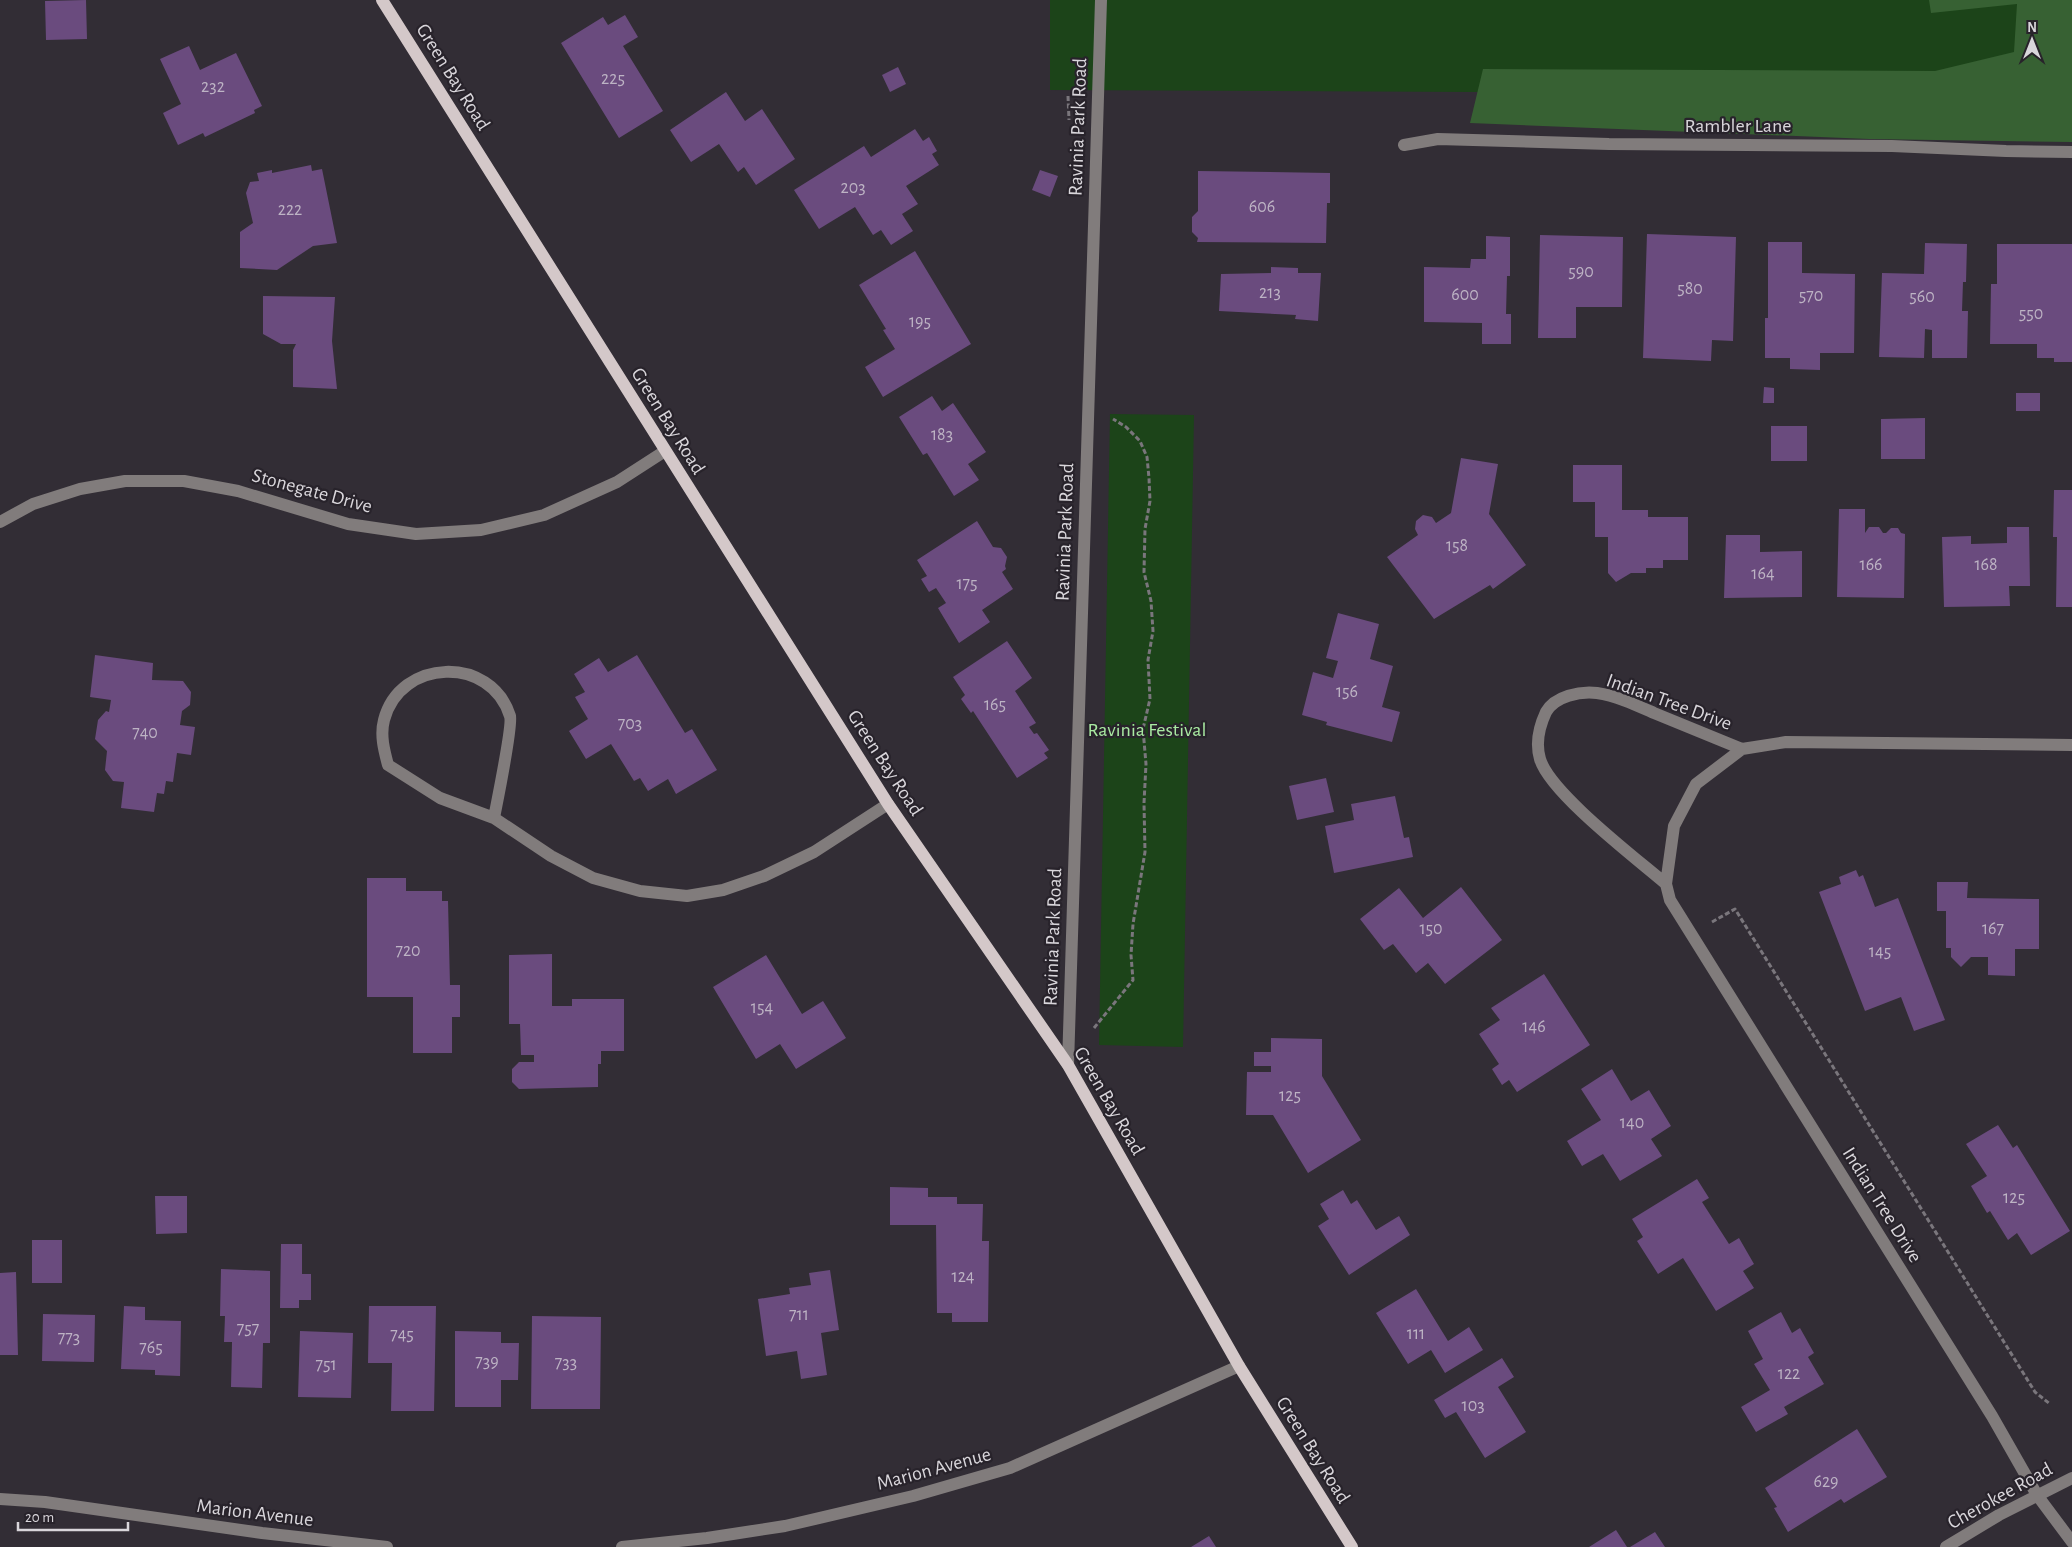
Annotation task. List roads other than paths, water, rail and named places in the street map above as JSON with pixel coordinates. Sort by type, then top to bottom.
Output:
[{"type":"main road","name":"Green Bay Road","points":[[382,0],[888,804],[1068,1065],[1239,1366],[1352,1547]]},
{"type":"street","name":"Ravinia Park Road","points":[[1068,1065],[1101,0]]},
{"type":"street","name":"Rambler Lane","points":[[1404,145],[1438,139],[1609,144],[1892,146],[2006,152],[2072,152]]},
{"type":"street","name":"Stonegate Drive","points":[[0,522],[33,504],[80,489],[125,481],[184,481],[238,491],[348,524],[416,534],[481,530],[544,515],[617,482],[666,452]]},
{"type":"street","points":[[494,818],[511,718],[502,700],[488,684],[470,675],[450,671],[430,673],[409,683],[393,699],[384,720],[382,743],[388,765],[440,798],[494,818],[551,856],[594,878],[640,891],[687,896],[723,890],[764,876],[814,852],[888,804]]},
{"type":"street","name":"Indian Tree Drive","points":[[1666,884],[1569,800],[1553,781],[1540,761],[1538,747],[1541,722],[1548,708],[1575,693],[1596,693],[1623,700],[1742,749]]},
{"type":"street","name":"Indian Tree Drive","points":[[2072,745],[1786,742],[1742,749],[1696,784],[1674,826],[1666,884],[1670,900],[1992,1416],[2038,1495],[2072,1542]]},
{"type":"street","name":"Marion Avenue","points":[[622,1547],[707,1538],[786,1526],[913,1496],[1010,1468],[1239,1366]]},
{"type":"street","name":"Cherokee Road","points":[[1946,1547],[1998,1515],[2072,1478]]},
{"type":"street","name":"Marion Avenue","points":[[0,1499],[45,1502],[262,1534],[387,1547]]},
{"type":"park label","name":"Ravinia Festival","points":[[1147,730]]}]
